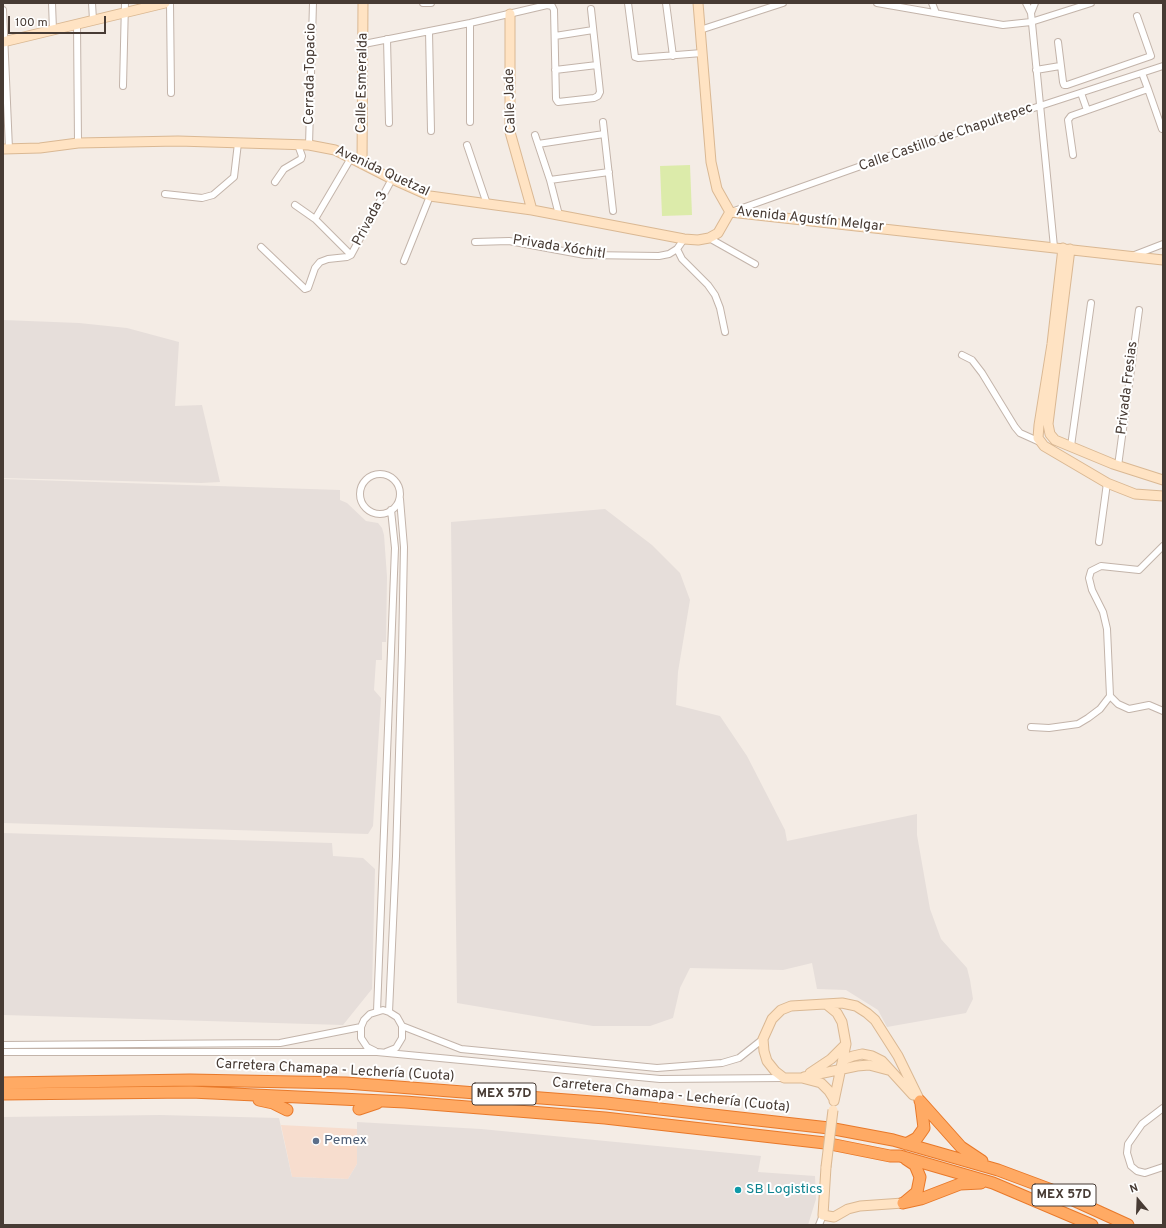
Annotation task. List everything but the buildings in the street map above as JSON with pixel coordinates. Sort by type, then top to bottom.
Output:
[{"type":"highway","name":"Carretera Chamapa - Lechería (Cuota)","points":[[3,1083],[190,1080],[346,1083],[606,1103],[830,1128],[894,1140],[998,1170],[1049,1188],[1128,1225]]},
{"type":"highway","points":[[191,1092],[220,1097],[260,1100],[273,1103],[287,1110]]},
{"type":"highway","name":"Carretera Chamapa - Lechería (Cuota)","points":[[3,1094],[191,1092],[405,1102],[605,1118],[825,1143],[890,1156],[900,1156],[993,1183],[1092,1225]]},
{"type":"highway","points":[[906,1144],[917,1138],[924,1128],[920,1101]]},
{"type":"highway","points":[[920,1101],[961,1147],[975,1158],[998,1170]]},
{"type":"highway","points":[[359,1109],[377,1104],[405,1102]]},
{"type":"highway","points":[[900,1156],[915,1165],[920,1178],[917,1192],[903,1203]]},
{"type":"highway","points":[[903,1203],[921,1199],[960,1184],[993,1183]]},
{"type":"main road","points":[[4,42],[93,20],[125,7],[165,3]]},
{"type":"main road","name":"Calle Esmeralda","points":[[362,164],[364,44],[363,3]]},
{"type":"main road","name":"Avenida Agustín Melgar","points":[[698,3],[711,162],[717,189],[730,212],[1163,260]]},
{"type":"main road","name":"Calle Jade","points":[[510,14],[510,132],[532,210]]},
{"type":"main road","name":"Avenida Quetzal","points":[[6,149],[78,143],[178,141],[309,145],[335,150],[392,179],[430,196],[532,210],[684,239],[698,240],[710,238]]},
{"type":"main road","points":[[710,238],[718,233],[730,212]]},
{"type":"main road","points":[[1062,248],[1048,424],[1051,434],[1071,446],[1118,466],[1163,480]]},
{"type":"main road","points":[[1055,345],[1041,441],[1107,483],[1135,494],[1163,496]]},
{"type":"main road","points":[[888,1070],[869,1065],[802,1078],[784,1078],[775,1072],[767,1061],[763,1039],[772,1019],[781,1010],[791,1006],[842,1003],[856,1006],[875,1020],[898,1056],[920,1101]]},
{"type":"main road","points":[[826,1004],[837,1013],[842,1022],[846,1044],[843,1060],[839,1070],[832,1110],[823,1215],[832,1221],[848,1209],[860,1206],[903,1203]]},
{"type":"main road","points":[[802,1078],[820,1067],[846,1044]]},
{"type":"main road","points":[[843,1060],[862,1054],[872,1056],[882,1061],[888,1070],[920,1101]]},
{"type":"main road","points":[[802,1078],[821,1083],[829,1090],[834,1099]]},
{"type":"street","points":[[52,3],[53,30]]},
{"type":"street","points":[[92,3],[93,20]]},
{"type":"street","points":[[170,3],[171,93]]},
{"type":"street","name":"Cerrada Topacio","points":[[309,145],[313,3]]},
{"type":"street","points":[[423,3],[431,3]]},
{"type":"street","points":[[628,3],[635,57],[673,56],[702,53]]},
{"type":"street","points":[[666,3],[673,56]]},
{"type":"street","points":[[700,30],[783,3]]},
{"type":"street","points":[[877,3],[1003,25],[1032,22],[1091,3]]},
{"type":"street","points":[[932,3],[936,13]]},
{"type":"street","points":[[1026,3],[1031,13],[1040,106],[1062,248]]},
{"type":"street","points":[[1031,13],[1035,3]]},
{"type":"street","points":[[364,44],[470,23],[547,5],[552,6],[554,10],[556,99],[558,102],[562,103],[594,98],[598,96],[600,92],[591,9]]},
{"type":"street","points":[[123,86],[125,7]]},
{"type":"street","points":[[3,10],[6,149]]},
{"type":"street","points":[[1137,16],[1156,68]]},
{"type":"street","points":[[470,23],[470,122]]},
{"type":"street","points":[[78,24],[78,143]]},
{"type":"street","points":[[555,36],[593,30]]},
{"type":"street","points":[[429,31],[431,131]]},
{"type":"street","points":[[388,39],[389,123]]},
{"type":"street","points":[[1058,42],[1063,83],[1067,85],[1151,56]]},
{"type":"street","points":[[555,70],[597,65]]},
{"type":"street","points":[[1036,70],[1060,66]]},
{"type":"street","name":"Calle Castillo de Chapultepec","points":[[730,212],[917,146],[1163,66]]},
{"type":"street","points":[[1142,73],[1162,129]]},
{"type":"street","points":[[1072,155],[1068,120],[1071,116],[1148,89]]},
{"type":"street","points":[[1081,93],[1087,110]]},
{"type":"street","points":[[603,122],[613,211]]},
{"type":"street","points":[[538,144],[604,134]]},
{"type":"street","points":[[535,135],[550,180],[559,215]]},
{"type":"street","points":[[165,194],[202,198],[213,195],[234,177],[238,143]]},
{"type":"street","points":[[275,182],[284,169],[301,159],[302,156],[298,145]]},
{"type":"street","points":[[467,145],[488,204]]},
{"type":"street","points":[[315,219],[351,158]]},
{"type":"street","points":[[550,180],[609,172]]},
{"type":"street","name":"Privada 3","points":[[261,247],[305,289],[310,285],[316,268],[320,262],[351,255],[392,179]]},
{"type":"street","points":[[404,261],[430,196]]},
{"type":"street","points":[[295,205],[315,219],[351,255]]},
{"type":"street","points":[[710,238],[755,264]]},
{"type":"street","points":[[684,239],[677,249],[682,259],[708,285],[715,295],[720,308],[725,332]]},
{"type":"street","name":"Privada Xóchitl","points":[[475,242],[509,240],[598,256],[659,256],[669,254],[677,249]]},
{"type":"street","points":[[1131,256],[1163,244]]},
{"type":"street","points":[[1071,446],[1092,304]]},
{"type":"street","name":"Privada Fresias","points":[[1118,466],[1139,310]]},
{"type":"street","points":[[962,355],[972,360],[982,373],[1020,433],[1041,441],[1051,443],[1051,434],[1044,430],[1041,441]]},
{"type":"street","points":[[389,1012],[396,856],[404,547],[400,488],[394,479],[384,474],[372,475],[364,482],[360,493],[362,504],[370,511],[381,514],[391,510],[400,500]]},
{"type":"street","points":[[1099,542],[1107,483]]},
{"type":"street","points":[[377,1011],[395,548],[391,510]]},
{"type":"street","points":[[1031,727],[1049,728],[1078,724],[1100,709],[1110,696],[1107,629],[1103,612],[1090,584],[1089,574],[1093,569],[1101,566],[1139,570],[1163,546]]},
{"type":"street","points":[[1110,696],[1118,704],[1129,709],[1149,705],[1163,711]]},
{"type":"street","points":[[377,1052],[367,1047],[361,1038],[361,1027],[364,1020],[370,1014],[377,1011],[389,1012],[397,1017],[402,1026],[402,1038],[396,1048],[385,1053]]},
{"type":"street","points":[[402,1026],[461,1049],[657,1068],[722,1063],[739,1058],[763,1039]]},
{"type":"street","points":[[3,1045],[280,1043],[361,1027]]},
{"type":"street","points":[[3,1052],[377,1052],[660,1079],[784,1078]]},
{"type":"street","points":[[1163,1108],[1142,1124],[1128,1144],[1127,1153],[1131,1166],[1137,1171],[1145,1172],[1163,1167]]},
{"type":"street","points":[[819,1225],[823,1215]]},
{"type":"shaded area","points":[[3,320],[79,323],[127,328],[179,342],[175,406],[202,405],[220,482],[201,483],[3,478]]},
{"type":"shaded area","points":[[3,479],[340,490],[340,500],[347,503],[366,521],[378,523],[382,528],[384,535],[387,577],[386,642],[382,642],[382,660],[376,660],[374,690],[381,698],[373,826],[368,834],[3,823]]},
{"type":"shaded area","points":[[605,509],[652,545],[680,573],[690,600],[678,672],[676,705],[720,716],[747,756],[785,830],[787,841],[917,814],[917,835],[930,909],[941,939],[967,968],[970,980],[973,999],[966,1013],[887,1027],[878,1010],[846,990],[817,989],[812,963],[783,970],[690,968],[680,988],[673,1018],[650,1026],[593,1026],[457,1003],[451,522]]},
{"type":"shaded area","points":[[3,833],[332,843],[333,856],[363,858],[375,869],[372,989],[343,1025],[3,1015]]},
{"type":"shaded area","points":[[160,1115],[279,1118],[292,1177],[348,1179],[357,1164],[357,1122],[481,1129],[761,1156],[758,1172],[815,1176],[816,1199],[808,1225],[3,1225],[3,1117]]},
{"type":"shaded area","points":[[281,1125],[358,1129],[357,1164],[348,1179],[292,1177]]},
{"type":"green space","points":[[690,165],[692,215],[662,216],[660,166]]},
{"type":"place","name":"Pemex","points":[[316,1141]]},
{"type":"place","name":"SB Logistics","points":[[738,1190]]}]
